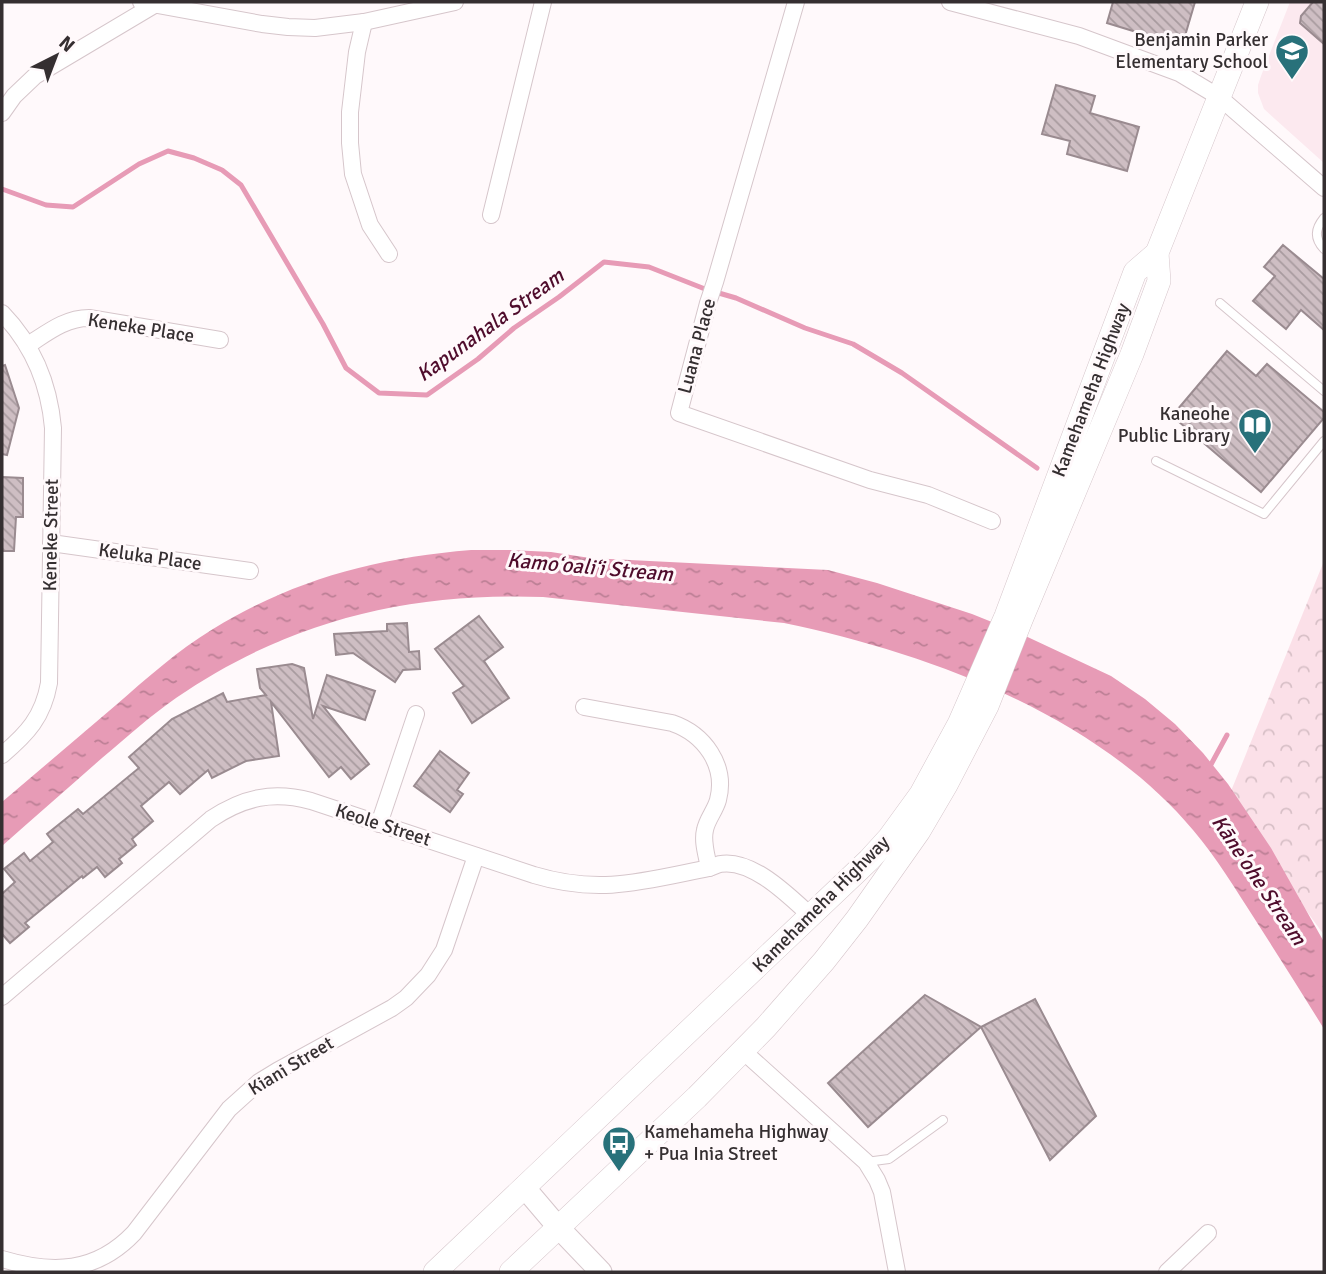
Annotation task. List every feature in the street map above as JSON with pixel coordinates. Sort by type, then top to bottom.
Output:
[{"type":"main road","name":"Kamehameha Highway","points":[[511,1272],[697,1097],[789,1002],[889,876],[919,831],[946,785],[1013,618],[1132,354],[1159,281],[1157,253],[1257,2]]},
{"type":"main road","name":"Kamehameha Highway","points":[[435,1272],[869,860],[908,814],[959,724],[980,699]]},
{"type":"main road","points":[[811,916],[834,948]]},
{"type":"street","points":[[2,113],[14,96],[35,76],[148,3],[262,24],[327,27],[364,22],[455,2]]},
{"type":"street","points":[[491,215],[543,2]]},
{"type":"street","name":"Luana Place","points":[[796,2],[708,303],[679,413],[870,480],[928,495],[992,521]]},
{"type":"street","points":[[951,2],[1101,43],[1179,73],[1219,97],[1324,188]]},
{"type":"street","points":[[364,22],[357,52],[350,113],[353,174],[370,225],[389,254]]},
{"type":"street","name":"Keneke Street","points":[[2,313],[28,345],[42,374],[53,428],[47,695],[38,718],[2,755]]},
{"type":"street","name":"Keneke Place","points":[[28,345],[64,323],[80,318],[220,340]]},
{"type":"street","name":"Keluka Place","points":[[51,543],[250,571]]},
{"type":"street","points":[[584,707],[684,727],[712,753],[719,775],[718,798],[704,834],[709,868]]},
{"type":"street","points":[[379,824],[416,715]]},
{"type":"street","name":"Keole Street","points":[[2,997],[212,819],[239,803],[268,796],[297,797],[552,880],[590,886],[621,885],[731,864],[751,870],[774,883],[811,916]]},
{"type":"street","name":"Kiani Street","points":[[2,1259],[29,1269],[61,1272],[94,1264],[122,1245],[242,1096],[277,1071],[392,1008],[417,988],[444,950],[476,856]]},
{"type":"street","points":[[743,1051],[866,1162],[882,1192],[897,1272]]},
{"type":"street","points":[[524,1187],[601,1272]]},
{"type":"street","points":[[1167,1272],[1208,1233]]},
{"type":"lane","points":[[1324,218],[1317,230],[1318,241],[1324,248]]},
{"type":"lane","points":[[1220,303],[1324,391]]},
{"type":"lane","points":[[1156,461],[1264,514],[1324,442]]},
{"type":"lane","points":[[866,1162],[889,1159],[943,1120]]},
{"type":"shaded area","name":"Benjamin Parker Elementary School","points":[[1290,2],[1324,2],[1324,163],[1264,109],[1258,93],[1261,76]]},
{"type":"green space","points":[[1324,561],[1324,935],[1227,801]]},
{"type":"water","points":[[471,550],[551,552],[590,558],[828,570],[972,614],[1111,676],[1175,724],[1203,753],[1228,784],[1271,848],[1324,942],[1324,1029],[1234,886],[1202,841],[1153,789],[1108,753],[1059,721],[1006,694],[951,671],[895,652],[784,623],[543,597],[444,600],[397,606],[351,617],[262,649],[218,671],[176,698],[102,758],[2,846],[2,802],[163,665],[213,629],[275,597],[337,574],[402,559]]},
{"type":"building","points":[[1113,2],[1195,2],[1182,46],[1107,23]]},
{"type":"building","points":[[1313,2],[1324,2],[1324,44],[1300,23],[1301,16]]},
{"type":"building","points":[[1056,85],[1095,96],[1090,113],[1139,127],[1127,171],[1067,154],[1070,141],[1042,134]]},
{"type":"building","points":[[1283,245],[1324,279],[1324,330],[1301,310],[1286,329],[1253,301],[1275,276],[1264,267]]},
{"type":"building","name":"Kaneohe Public Library","points":[[1227,351],[1256,376],[1267,364],[1324,412],[1324,418],[1261,492],[1172,416]]},
{"type":"building","points":[[5,365],[19,408],[7,455],[2,454],[2,366]]},
{"type":"building","points":[[2,477],[23,478],[23,517],[16,517],[14,551],[2,551]]},
{"type":"building","points":[[479,616],[503,647],[484,661],[509,698],[472,723],[453,693],[464,686],[435,649]]},
{"type":"building","points":[[407,623],[409,652],[419,651],[420,669],[403,670],[395,682],[353,653],[336,655],[334,634],[387,631],[387,624]]},
{"type":"building","points":[[292,664],[304,668],[313,719],[327,675],[375,691],[365,720],[323,706],[369,764],[351,779],[341,767],[329,777],[271,702],[279,756],[246,761],[212,778],[208,770],[180,794],[169,782],[141,806],[153,821],[132,839],[136,845],[119,859],[122,863],[105,877],[97,867],[83,878],[82,876],[25,923],[29,927],[10,943],[2,934],[2,894],[15,882],[4,869],[24,853],[30,861],[53,842],[47,834],[78,809],[83,814],[139,768],[129,757],[172,719],[223,693],[227,702],[266,695],[260,688],[257,669]]},
{"type":"building","points":[[440,751],[469,773],[457,790],[463,794],[450,812],[414,786]]},
{"type":"building","points":[[925,995],[981,1027],[868,1127],[828,1083]]},
{"type":"building","points":[[1035,999],[1096,1116],[1050,1160],[981,1027]]},
{"type":"waterway","name":"Kapunahala Stream","points":[[2,189],[46,205],[73,207],[139,164],[168,151],[222,170],[241,185],[346,368],[379,393],[427,395],[604,262],[649,267],[853,344],[902,373],[1037,468]]},
{"type":"waterway","name":"Kapunahala Stream","points":[[1208,770],[1227,735]]},
{"type":"place","name":"Benjamin Parker Elementary School","points":[[1292,81]]},
{"type":"place","name":"Kaneohe Public Library","points":[[1255,455]]},
{"type":"place","name":"Kamehameha Highway + Pua Inia Street","points":[[619,1173]]},
{"type":"water label","name":"Kamoʻoaliʻi Stream","points":[[590,567]]},
{"type":"water label","name":"Kāne'ohe Stream","points":[[1259,880]]}]
